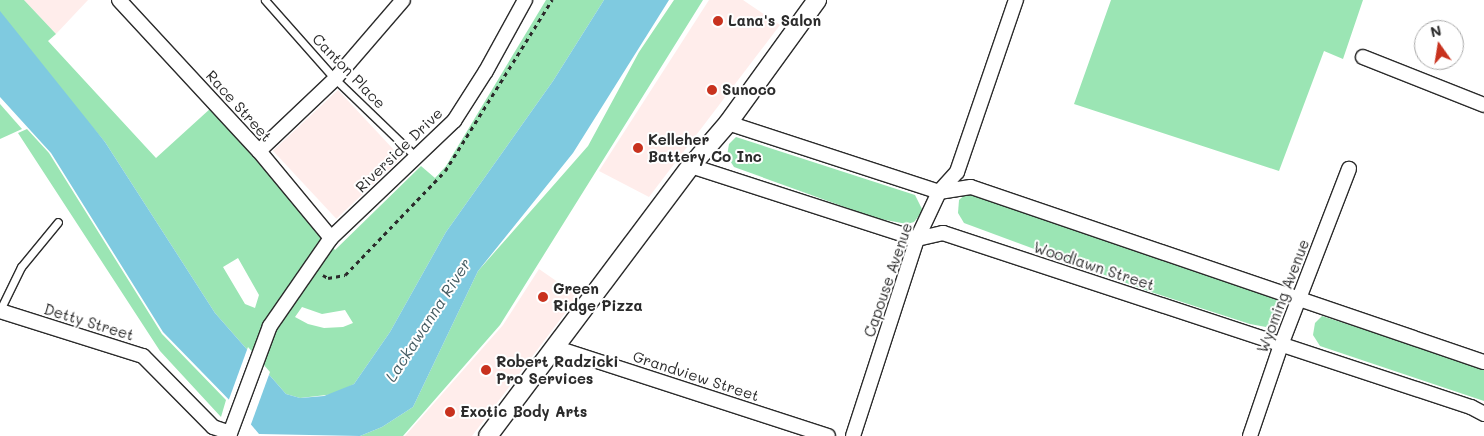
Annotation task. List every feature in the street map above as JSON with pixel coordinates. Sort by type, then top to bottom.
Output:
[{"type":"street","name":"Race Street","points":[[119,0],[259,151],[332,238]]},
{"type":"street","points":[[259,151],[335,80],[403,0]]},
{"type":"street","name":"Riverside Drive","points":[[229,435],[270,326],[332,238],[454,122],[525,0]]},
{"type":"street","points":[[488,436],[691,166],[728,123],[817,0]]},
{"type":"street","name":"Capouse Avenue","points":[[853,436],[917,239],[939,192],[957,172],[1016,0]]},
{"type":"street","points":[[1363,57],[1484,105]]},
{"type":"street","points":[[728,123],[939,192],[971,187],[1484,362]]},
{"type":"street","points":[[691,166],[917,239]]},
{"type":"street","name":"Wyoming Avenue","points":[[1250,436],[1281,345],[1301,299],[1349,169]]},
{"type":"street","name":"Woodlawn Street","points":[[917,239],[943,233],[1471,407],[1484,414]]},
{"type":"street","name":"Detty Street","points":[[0,311],[143,356],[213,426],[229,435]]},
{"type":"street","name":"Grandview Street","points":[[554,347],[797,431],[828,436]]},
{"type":"lane","name":"Canton Place","points":[[269,1],[335,80],[416,158]]},
{"type":"lane","points":[[0,311],[22,267],[58,222]]},
{"type":"path","points":[[311,267],[328,278],[345,275],[445,171],[552,0]]},
{"type":"shaded area","points":[[24,0],[88,0],[56,34]]},
{"type":"shaded area","points":[[709,0],[743,0],[780,25],[649,197],[599,171]]},
{"type":"shaded area","points":[[338,90],[401,158],[336,219],[273,151]]},
{"type":"shaded area","points":[[539,269],[578,296],[472,436],[405,436],[503,325]]},
{"type":"green space","points":[[0,0],[24,0],[56,34],[48,41],[156,158],[211,108],[335,250],[421,166],[435,178],[446,166],[546,0],[604,0],[553,81],[446,232],[390,332],[354,384],[335,394],[300,398],[286,394],[215,313],[105,142],[0,18]],"holes":[[[238,258],[259,295],[255,308],[245,304],[223,267]],[[302,307],[322,314],[345,310],[353,323],[343,327],[324,328],[308,324],[295,317]]]},
{"type":"green space","points":[[674,0],[703,0],[500,325],[403,436],[360,436],[382,427],[413,407],[478,271],[588,146],[639,52]]},
{"type":"green space","points":[[1111,0],[1363,0],[1343,59],[1324,51],[1279,171],[1074,104]]},
{"type":"green space","points":[[0,104],[22,129],[0,139]]},
{"type":"green space","points":[[27,129],[49,153],[162,334],[226,400],[221,417],[160,351],[18,133]]},
{"type":"green space","points":[[736,137],[915,195],[923,211],[914,222],[907,224],[875,218],[734,167],[727,156],[729,144]]},
{"type":"green space","points":[[967,193],[1275,296],[1279,301],[1280,315],[1278,320],[1266,327],[1250,324],[1148,291],[964,223],[958,213],[959,200]]},
{"type":"green space","points":[[1322,316],[1484,368],[1484,401],[1320,346],[1313,335],[1315,323]]},
{"type":"water","name":"Lackawanna River","points":[[604,0],[669,0],[573,153],[478,271],[413,407],[382,427],[360,436],[259,434],[238,409],[163,332],[51,153],[0,97],[0,11],[105,142],[215,313],[286,394],[300,398],[324,396],[354,384],[390,332],[446,232],[553,81]]},
{"type":"pier","points":[[248,347],[270,372],[250,427],[228,402]]},
{"type":"place","name":"Lana's Salon","points":[[718,21]]},
{"type":"place","name":"Sunoco","points":[[712,90]]},
{"type":"place","name":"Kelleher Battery Co Inc","points":[[638,148]]},
{"type":"place","name":"Green Ridge Pizza","points":[[543,297]]},
{"type":"place","name":"Robert Radzicki Pro Services","points":[[486,370]]},
{"type":"place","name":"Exotic Body Arts","points":[[450,412]]}]
